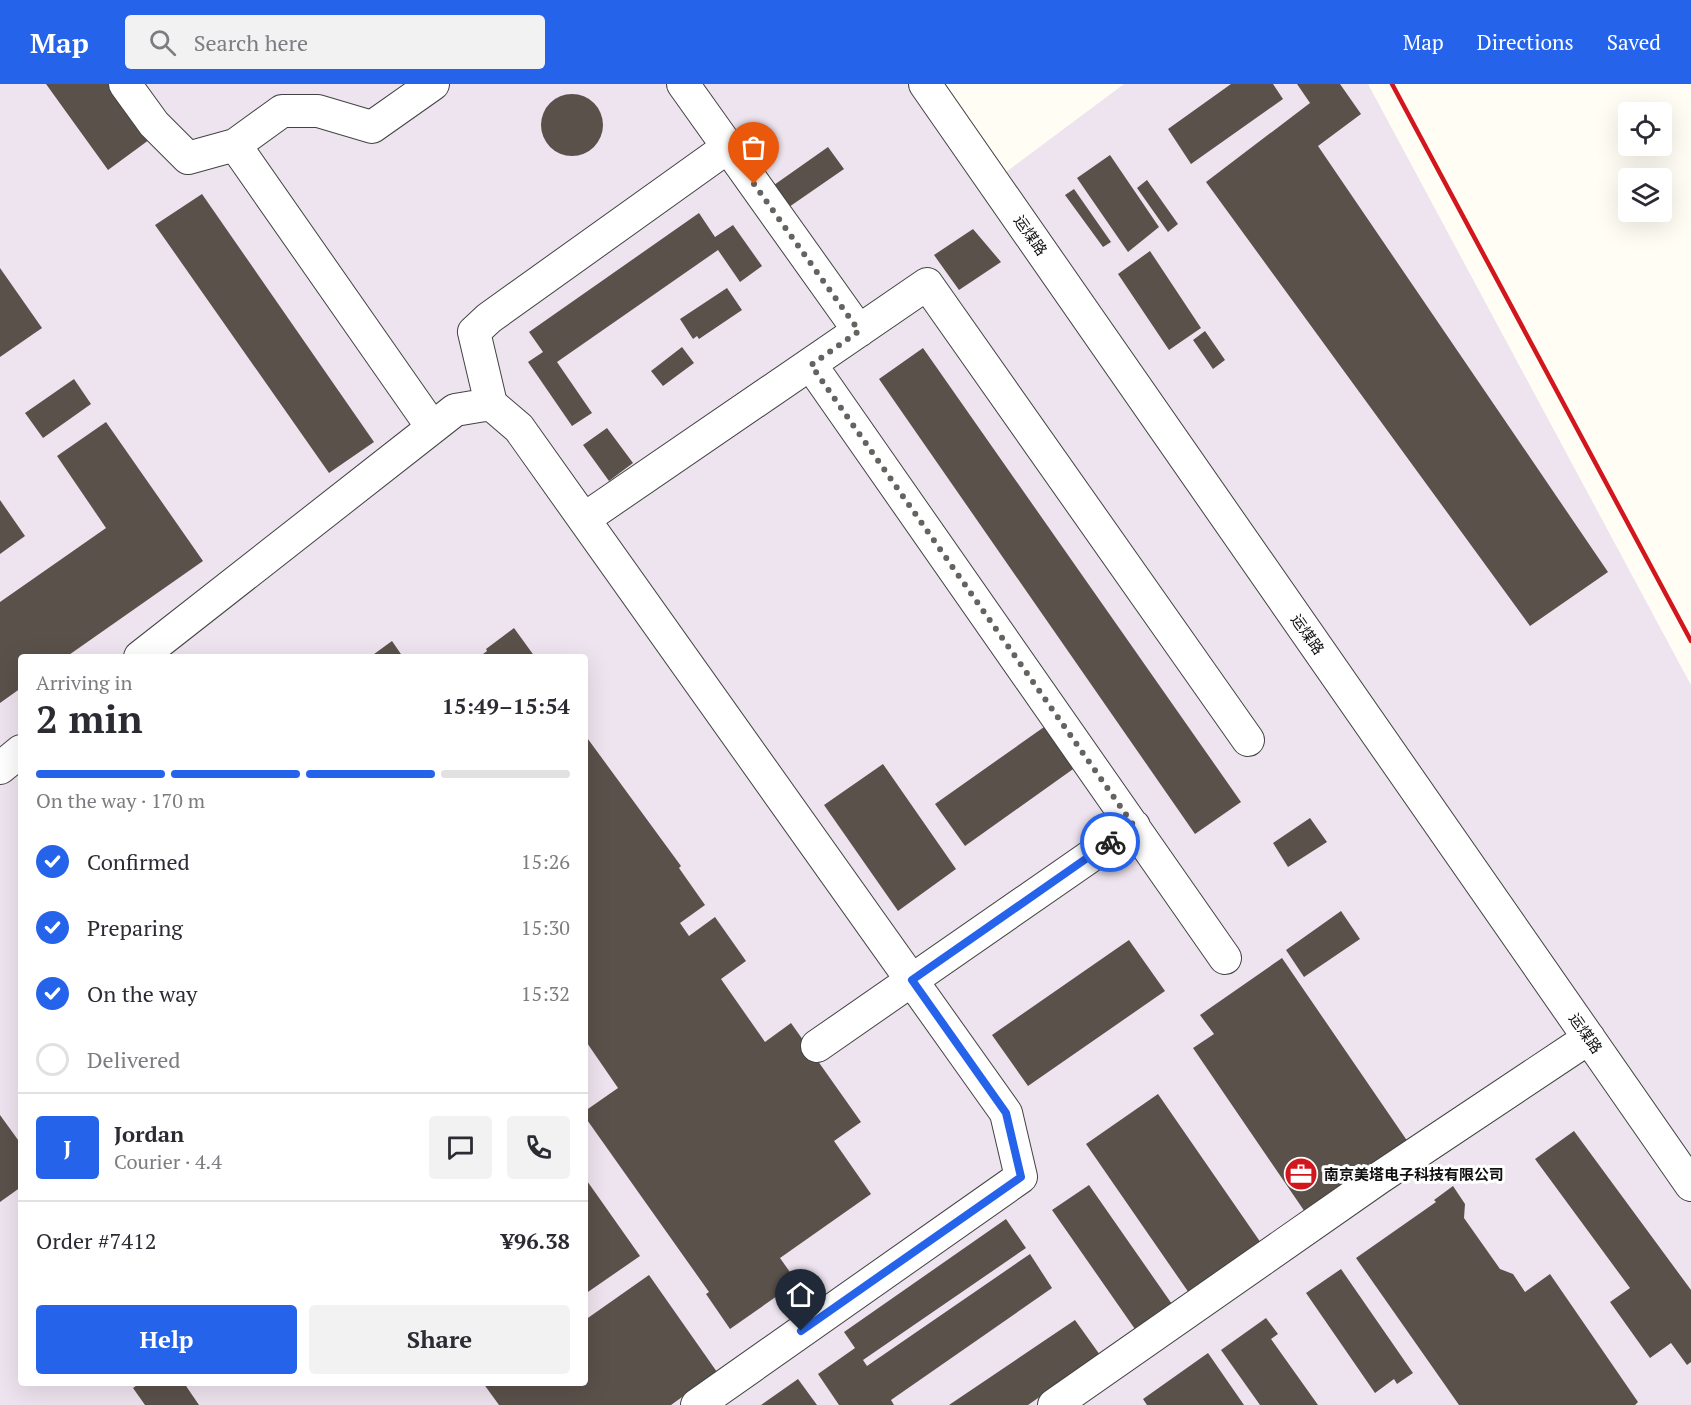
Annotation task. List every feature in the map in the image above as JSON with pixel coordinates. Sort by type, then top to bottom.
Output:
[{"type":"street","points":[[125,84],[154,124],[188,158],[235,145],[282,111],[318,111],[372,127],[433,84]]},
{"type":"street","points":[[683,84],[859,331]]},
{"type":"street","name":"运煤路","points":[[925,84],[1691,1185]]},
{"type":"street","points":[[235,145],[432,427]]},
{"type":"street","points":[[697,1405],[1021,1177],[1006,1113],[519,428],[491,404],[474,332],[489,318],[728,147]]},
{"type":"street","points":[[584,519],[927,285],[1248,740]]},
{"type":"street","points":[[811,365],[1226,958]]},
{"type":"street","points":[[144,654],[455,410],[491,404]]},
{"type":"street","points":[[0,768],[18,753]]},
{"type":"street","points":[[817,1046],[1134,826]]},
{"type":"street","points":[[1054,1405],[1379,1178],[1589,1038]]},
{"type":"shaded area","points":[[0,84],[914,84],[986,187],[1124,84],[1368,84],[1691,685],[1691,1405],[0,1405]]},
{"type":"building","points":[[46,84],[116,84],[153,137],[108,170]]},
{"type":"building","points":[[1231,84],[1273,84],[1283,99],[1191,164],[1168,129]]},
{"type":"building","points":[[1297,84],[1340,84],[1361,114],[1318,146],[1608,572],[1530,626],[1206,182],[1310,103]]},
{"type":"building","points":[[572,94],[584,96],[594,103],[601,113],[603,125],[601,137],[594,147],[584,154],[572,156],[560,154],[550,147],[543,137],[541,125],[543,113],[550,103],[560,96]]},
{"type":"building","points":[[828,147],[844,169],[789,207],[774,185]]},
{"type":"building","points":[[1110,155],[1159,227],[1128,252],[1077,178]]},
{"type":"building","points":[[1147,180],[1178,224],[1168,232],[1137,188]]},
{"type":"building","points":[[1074,189],[1111,242],[1103,247],[1065,195]]},
{"type":"building","points":[[202,194],[374,442],[329,473],[155,225]]},
{"type":"building","points":[[699,213],[715,237],[733,225],[762,266],[740,282],[718,250],[557,362],[592,413],[572,426],[528,362],[543,352],[529,332]]},
{"type":"building","points":[[973,229],[1001,262],[959,290],[934,255]]},
{"type":"building","points":[[1150,251],[1201,328],[1169,350],[1118,274]]},
{"type":"building","points":[[0,268],[42,328],[0,357]]},
{"type":"building","points":[[727,288],[742,310],[699,339],[697,336],[693,339],[680,319]]},
{"type":"building","points":[[1205,331],[1225,360],[1213,369],[1193,340]]},
{"type":"building","points":[[682,347],[694,363],[663,386],[651,371]]},
{"type":"building","points":[[923,348],[1241,802],[1195,834],[879,379]]},
{"type":"building","points":[[74,379],[91,404],[43,438],[25,413]]},
{"type":"building","points":[[106,422],[203,561],[70,654],[18,654],[18,690],[0,703],[0,602],[106,528],[57,456]]},
{"type":"building","points":[[607,428],[633,463],[609,481],[583,445]]},
{"type":"building","points":[[0,500],[25,536],[0,554]]},
{"type":"building","points":[[514,628],[533,654],[483,654],[487,651],[486,649]]},
{"type":"building","points":[[392,641],[401,654],[374,654]]},
{"type":"building","points":[[1054,720],[1083,762],[965,846],[935,804]]},
{"type":"building","points":[[588,739],[681,866],[679,868],[705,905],[680,923],[689,936],[715,917],[746,961],[721,979],[765,1042],[791,1023],[861,1122],[834,1141],[871,1194],[780,1258],[797,1282],[730,1329],[706,1294],[709,1292],[588,1121],[588,1109],[618,1088],[588,1044]]},
{"type":"building","points":[[883,764],[956,869],[898,911],[824,805]]},
{"type":"building","points":[[1310,818],[1327,842],[1288,867],[1273,843]]},
{"type":"building","points":[[1341,911],[1360,939],[1304,977],[1286,950]]},
{"type":"building","points":[[1129,940],[1165,991],[1028,1086],[992,1035]]},
{"type":"building","points":[[1282,958],[1408,1142],[1305,1212],[1193,1048],[1214,1034],[1200,1015]]},
{"type":"building","points":[[1158,1094],[1261,1243],[1189,1293],[1086,1144]]},
{"type":"building","points":[[0,1115],[18,1140],[18,1189],[0,1202]]},
{"type":"building","points":[[1574,1131],[1691,1290],[1691,1362],[1687,1365],[1671,1343],[1650,1358],[1610,1302],[1630,1288],[1535,1159]]},
{"type":"building","points":[[588,1182],[640,1256],[588,1292]]},
{"type":"building","points":[[1089,1185],[1174,1307],[1137,1332],[1052,1210]]},
{"type":"building","points":[[1453,1186],[1465,1204],[1464,1218],[1500,1269],[1513,1274],[1525,1292],[1550,1274],[1638,1402],[1635,1405],[1459,1405],[1356,1258],[1436,1202],[1434,1200]]},
{"type":"building","points":[[1006,1219],[1026,1248],[863,1360],[867,1366],[1030,1254],[1052,1288],[891,1400],[894,1405],[839,1405],[818,1374],[855,1348],[844,1332]]},
{"type":"building","points":[[1341,1269],[1413,1373],[1397,1384],[1394,1379],[1375,1393],[1306,1293]]},
{"type":"building","points":[[649,1275],[717,1372],[671,1405],[499,1405],[485,1386],[588,1386],[588,1318]]},
{"type":"building","points":[[1266,1318],[1278,1334],[1271,1339],[1318,1405],[1260,1405],[1221,1350]]},
{"type":"building","points":[[1075,1320],[1100,1355],[1028,1405],[949,1405]]},
{"type":"building","points":[[1208,1353],[1244,1405],[1147,1405],[1143,1399]]},
{"type":"building","points":[[798,1379],[817,1405],[761,1405]]},
{"type":"building","points":[[136,1386],[186,1386],[199,1405],[145,1405],[133,1388]]},
{"type":"railway","points":[[1392,84],[1691,641]]},
{"type":"way so far","points":[[754,184],[859,331],[811,365],[1134,826],[1110,842]]},
{"type":"place","name":"南京美塔电子科技有限公司","points":[[1301,1174]]},
{"type":"route","points":[[801,1331],[1021,1177],[1006,1113],[912,980],[1110,842]]}]
